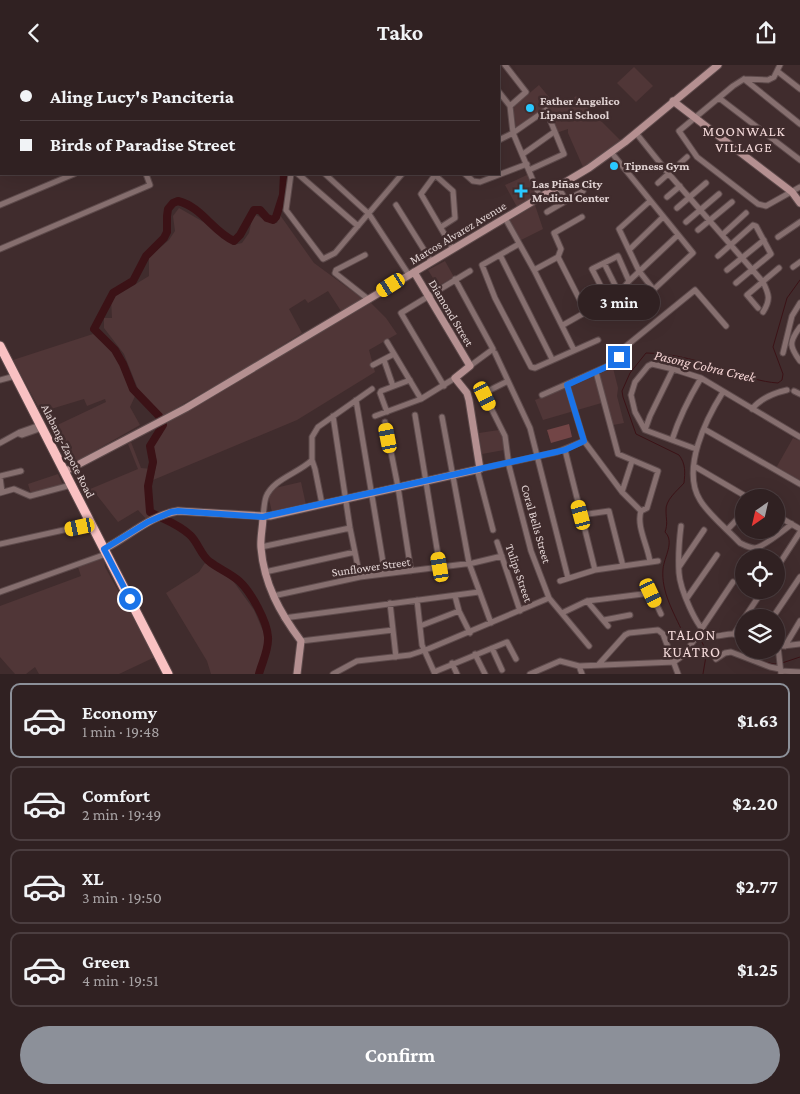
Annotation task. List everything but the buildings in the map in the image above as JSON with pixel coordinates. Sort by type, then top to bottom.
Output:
[{"type":"highway","name":"Alabang-Zapote Road","points":[[0,347],[15,376],[37,428],[71,485],[165,673]]},
{"type":"street","points":[[505,65],[526,93],[510,106]]},
{"type":"street","name":"Marcos Alvarez Avenue","points":[[64,472],[161,421],[558,187],[636,133],[718,65]]},
{"type":"street","points":[[780,65],[774,77],[768,80],[744,79],[678,131],[697,157],[758,204],[766,206],[800,187]]},
{"type":"street","points":[[777,71],[800,89]]},
{"type":"street","points":[[744,79],[800,124]]},
{"type":"street","points":[[500,93],[510,106],[513,133],[540,197]]},
{"type":"street","points":[[719,98],[800,161]]},
{"type":"street","points":[[673,101],[792,192],[800,203]]},
{"type":"street","points":[[500,140],[546,110],[564,154],[530,170]]},
{"type":"street","points":[[523,154],[554,132]]},
{"type":"street","points":[[636,133],[700,211],[763,282],[769,295],[768,304],[763,312]]},
{"type":"street","points":[[611,152],[693,253],[636,306]]},
{"type":"street","points":[[658,183],[687,157]]},
{"type":"street","points":[[500,174],[527,164]]},
{"type":"street","points":[[0,205],[72,175]]},
{"type":"street","points":[[0,249],[150,185],[146,175]]},
{"type":"street","points":[[292,175],[286,210],[323,259],[335,253],[401,175]]},
{"type":"street","points":[[299,175],[358,226]]},
{"type":"street","points":[[326,175],[369,214],[411,273]]},
{"type":"street","points":[[441,227],[455,218],[453,191],[435,175],[421,194],[453,249]]},
{"type":"street","points":[[466,175],[473,181],[480,181],[497,175]]},
{"type":"street","points":[[677,208],[706,183]]},
{"type":"street","points":[[667,197],[680,186]]},
{"type":"street","points":[[558,187],[566,201]]},
{"type":"street","points":[[547,212],[583,191]]},
{"type":"street","points":[[686,222],[719,194]]},
{"type":"street","points":[[650,201],[619,229],[639,271],[654,290]]},
{"type":"street","points":[[698,230],[732,202]]},
{"type":"street","points":[[396,205],[431,261]]},
{"type":"street","points":[[722,235],[746,213]]},
{"type":"street","points":[[505,217],[574,350]]},
{"type":"street","points":[[534,270],[558,257],[561,249],[554,233],[582,217]]},
{"type":"street","points":[[629,250],[663,217]]},
{"type":"street","points":[[778,237],[800,222]]},
{"type":"street","points":[[718,256],[753,225],[757,228],[771,254],[736,283]]},
{"type":"street","points":[[606,310],[629,281],[678,235]]},
{"type":"street","points":[[727,270],[764,240]]},
{"type":"street","points":[[519,244],[482,265],[494,297],[533,368],[598,340]]},
{"type":"street","points":[[364,255],[336,270],[335,273],[368,299]]},
{"type":"street","points":[[500,255],[552,359]]},
{"type":"street","points":[[558,257],[586,312],[562,325]]},
{"type":"street","points":[[610,304],[592,269],[618,257],[629,281]]},
{"type":"street","points":[[793,267],[800,262]]},
{"type":"street","points":[[604,263],[618,293]]},
{"type":"street","points":[[758,308],[747,295],[779,268]]},
{"type":"street","points":[[444,386],[400,313],[470,271]]},
{"type":"street","name":"Diamond Street","points":[[411,273],[428,296],[470,366]]},
{"type":"street","points":[[455,279],[494,351],[530,428],[568,578]]},
{"type":"street","points":[[542,395],[596,373],[617,362],[620,351],[695,290],[726,326]]},
{"type":"street","points":[[800,303],[792,316],[790,337],[793,351],[800,361]]},
{"type":"street","points":[[782,353],[790,337],[800,327]]},
{"type":"street","points":[[387,342],[421,399]]},
{"type":"street","points":[[375,416],[421,399],[444,386],[494,351]]},
{"type":"street","points":[[373,365],[394,354]]},
{"type":"street","points":[[384,359],[393,386]]},
{"type":"street","points":[[696,449],[645,430],[635,412],[631,395],[635,383],[648,365],[652,364],[673,369],[701,378],[800,437]]},
{"type":"street","points":[[645,430],[673,369]]},
{"type":"street","points":[[596,373],[617,452],[632,461],[658,471],[647,508],[641,511]]},
{"type":"street","points":[[0,380],[15,376]]},
{"type":"street","points":[[455,378],[470,400],[479,469],[494,530]]},
{"type":"street","points":[[672,440],[677,423],[701,378]]},
{"type":"street","points":[[387,412],[380,393],[410,380]]},
{"type":"street","name":"Coral Bells Street","points":[[508,381],[485,394],[505,436],[509,462],[531,551],[549,598],[589,646]]},
{"type":"street","points":[[567,385],[584,441],[622,492],[641,511],[640,524],[650,562]]},
{"type":"street","points":[[322,504],[312,460],[312,437],[314,432],[333,416],[372,389]]},
{"type":"street","points":[[752,409],[755,405],[776,393],[787,390]]},
{"type":"street","points":[[794,391],[800,394]]},
{"type":"street","points":[[723,392],[712,409],[696,449],[694,466],[695,490],[700,501],[740,543],[755,548],[792,524]]},
{"type":"street","points":[[356,400],[385,574]]},
{"type":"street","points":[[415,415],[440,567]]},
{"type":"street","points":[[333,416],[350,527],[360,577]]},
{"type":"street","points":[[442,417],[469,563],[492,623]]},
{"type":"street","points":[[385,422],[398,487],[411,571]]},
{"type":"street","points":[[0,443],[37,428]]},
{"type":"street","points":[[704,429],[800,485]]},
{"type":"street","points":[[0,592],[105,552],[164,514],[178,511],[263,517],[565,450],[584,441]]},
{"type":"street","points":[[565,450],[595,570]]},
{"type":"street","points":[[297,674],[301,641],[284,618],[273,596],[261,547],[263,517],[265,499],[270,490],[312,460]]},
{"type":"street","points":[[622,492],[632,461]]},
{"type":"street","points":[[694,466],[735,490]]},
{"type":"street","points":[[21,471],[0,476],[1,492],[14,489],[30,496],[71,485]]},
{"type":"street","points":[[581,515],[609,511],[623,566]]},
{"type":"street","points":[[785,520],[800,530],[785,554]]},
{"type":"street","points":[[728,529],[735,522]]},
{"type":"street","points":[[0,544],[91,524]]},
{"type":"street","points":[[681,526],[679,577],[692,614],[702,629],[708,634],[715,637],[734,634]]},
{"type":"street","points":[[261,547],[350,527]]},
{"type":"street","points":[[678,567],[704,530]]},
{"type":"street","name":"Tulips Street","points":[[497,542],[520,611]]},
{"type":"street","points":[[266,573],[355,552]]},
{"type":"street","points":[[687,598],[717,555]]},
{"type":"street","name":"Sunflower Street","points":[[273,596],[360,577],[469,563],[502,556]]},
{"type":"street","points":[[560,581],[595,570],[658,561]]},
{"type":"street","points":[[779,609],[800,577]]},
{"type":"street","points":[[530,674],[560,661],[579,666],[674,662],[682,657],[733,582]]},
{"type":"street","points":[[284,618],[479,592]]},
{"type":"street","points":[[562,613],[588,601],[651,593],[661,614]]},
{"type":"street","points":[[455,596],[459,611],[470,633]]},
{"type":"street","points":[[333,674],[357,661],[396,657],[424,651],[549,598]]},
{"type":"street","points":[[417,600],[424,651],[435,673],[452,663],[508,642],[516,659]]},
{"type":"street","points":[[588,601],[608,626]]},
{"type":"street","points":[[390,603],[396,657]]},
{"type":"street","points":[[420,626],[459,611]]},
{"type":"street","points":[[604,620],[630,615]]},
{"type":"street","points":[[785,645],[800,621]]},
{"type":"street","points":[[301,641],[393,630]]},
{"type":"street","points":[[600,665],[625,635],[658,630],[663,634],[678,674]]},
{"type":"street","points":[[785,645],[800,644]]},
{"type":"street","points":[[492,648],[502,670]]},
{"type":"street","points":[[716,659],[725,653],[731,652],[780,670],[800,672]]},
{"type":"street","points":[[475,654],[485,674]]},
{"type":"street","points":[[452,663],[457,674]]},
{"type":"street","points":[[579,666],[582,674]]},
{"type":"shaded area","points":[[634,67],[653,86],[636,102],[617,83]]},
{"type":"shaded area","points":[[539,85],[558,108],[566,105],[576,96],[620,140],[583,167],[568,129],[556,133],[547,108],[516,130],[512,108]]},
{"type":"shaded area","name":"Las Piñas City Medical Center","points":[[529,174],[536,196],[517,207],[505,185]]},
{"type":"shaded area","points":[[535,205],[543,229],[519,241],[509,221]]},
{"type":"shaded area","points":[[179,208],[207,224],[233,245],[242,243],[249,233],[252,219],[256,215],[271,223],[277,223],[280,215],[314,263],[363,299],[341,311],[328,291],[308,303],[305,299],[289,309],[302,333],[231,377],[162,416],[138,389],[124,354],[104,328],[104,318],[112,318],[111,299],[149,276],[149,257],[169,240],[175,231],[173,216]]},
{"type":"shaded area","points":[[445,261],[454,277],[438,286],[428,270]]},
{"type":"shaded area","points":[[371,303],[386,318],[397,334],[369,350],[375,372],[297,420],[153,480],[157,462],[153,445],[167,423]]},
{"type":"shaded area","points":[[93,334],[110,349],[121,364],[131,390],[136,394],[130,407],[140,425],[75,462],[71,462],[67,459],[51,428],[106,402],[105,399],[87,406],[84,399],[41,412],[13,360]]},
{"type":"shaded area","points":[[613,368],[618,388],[617,396],[624,423],[613,425],[605,402],[543,420],[535,400]]},
{"type":"shaded area","points":[[569,424],[572,437],[551,443],[547,430]]},
{"type":"shaded area","points":[[499,430],[504,441],[504,450],[482,454],[479,433]]},
{"type":"shaded area","points":[[793,438],[800,441],[800,482],[776,468]]},
{"type":"shaded area","points":[[131,442],[141,468],[152,469],[146,485],[151,512],[155,516],[147,520],[138,510],[118,522],[96,494],[87,499],[83,492],[138,469],[128,444]]},
{"type":"shaded area","points":[[58,474],[63,485],[31,494],[28,484]]},
{"type":"shaded area","points":[[301,482],[306,505],[272,512],[268,495],[275,488]]},
{"type":"shaded area","points":[[104,558],[105,567],[155,657],[119,674],[39,674],[35,667],[26,674],[15,674],[0,657],[0,606],[81,576],[78,567]]},
{"type":"shaded area","points":[[205,563],[228,574],[254,610],[266,638],[257,674],[211,674],[207,661],[166,593],[199,572]]},
{"type":"waterway","points":[[259,674],[268,642],[267,630],[258,607],[244,586],[236,578],[207,559],[186,531],[150,512],[148,486],[153,462],[150,446],[163,425],[159,416],[133,389],[115,350],[94,329],[113,293],[133,281],[146,256],[164,238],[167,232],[168,209],[173,203],[178,201],[186,204],[234,241],[240,235],[254,210],[260,210],[267,218],[273,220],[276,217],[283,195],[284,175]]},
{"type":"waterway","name":"Pasong Cobra Creek","points":[[695,636],[683,633],[666,594],[663,578],[663,569],[669,545],[668,536],[665,532],[667,524],[666,507],[672,496],[684,483],[684,465],[679,455],[636,434],[622,391],[630,373],[646,353],[688,359],[753,379],[778,383],[782,380],[783,374],[773,347],[787,298],[800,280]]},
{"type":"waterway","name":"Pasong Cobra Creek","points":[[698,638],[703,644],[703,652],[706,656],[703,674]]},
{"type":"waterway","name":"Pasong Cobra Creek","points":[[707,656],[720,654]]},
{"type":"waterway","name":"Pasong Cobra Creek","points":[[782,663],[800,657]]},
{"type":"waterway","name":"Pasong Cobra Creek","points":[[760,661],[778,664]]},
{"type":"place","name":"Father Angelico Lipani School","points":[[530,108]]},
{"type":"place","name":"Tipness Gym","points":[[614,166]]},
{"type":"place","name":"Las Piñas City Medical Center","points":[[521,191]]},
{"type":"district","name":"MOONWALK VILLAGE","points":[[744,139]]},
{"type":"district","name":"TALON KUATRO","points":[[692,644]]},
{"type":"route","points":[[130,599],[104,549],[164,514],[178,511],[263,517],[565,450],[584,441],[567,385],[617,362],[619,357]]}]
